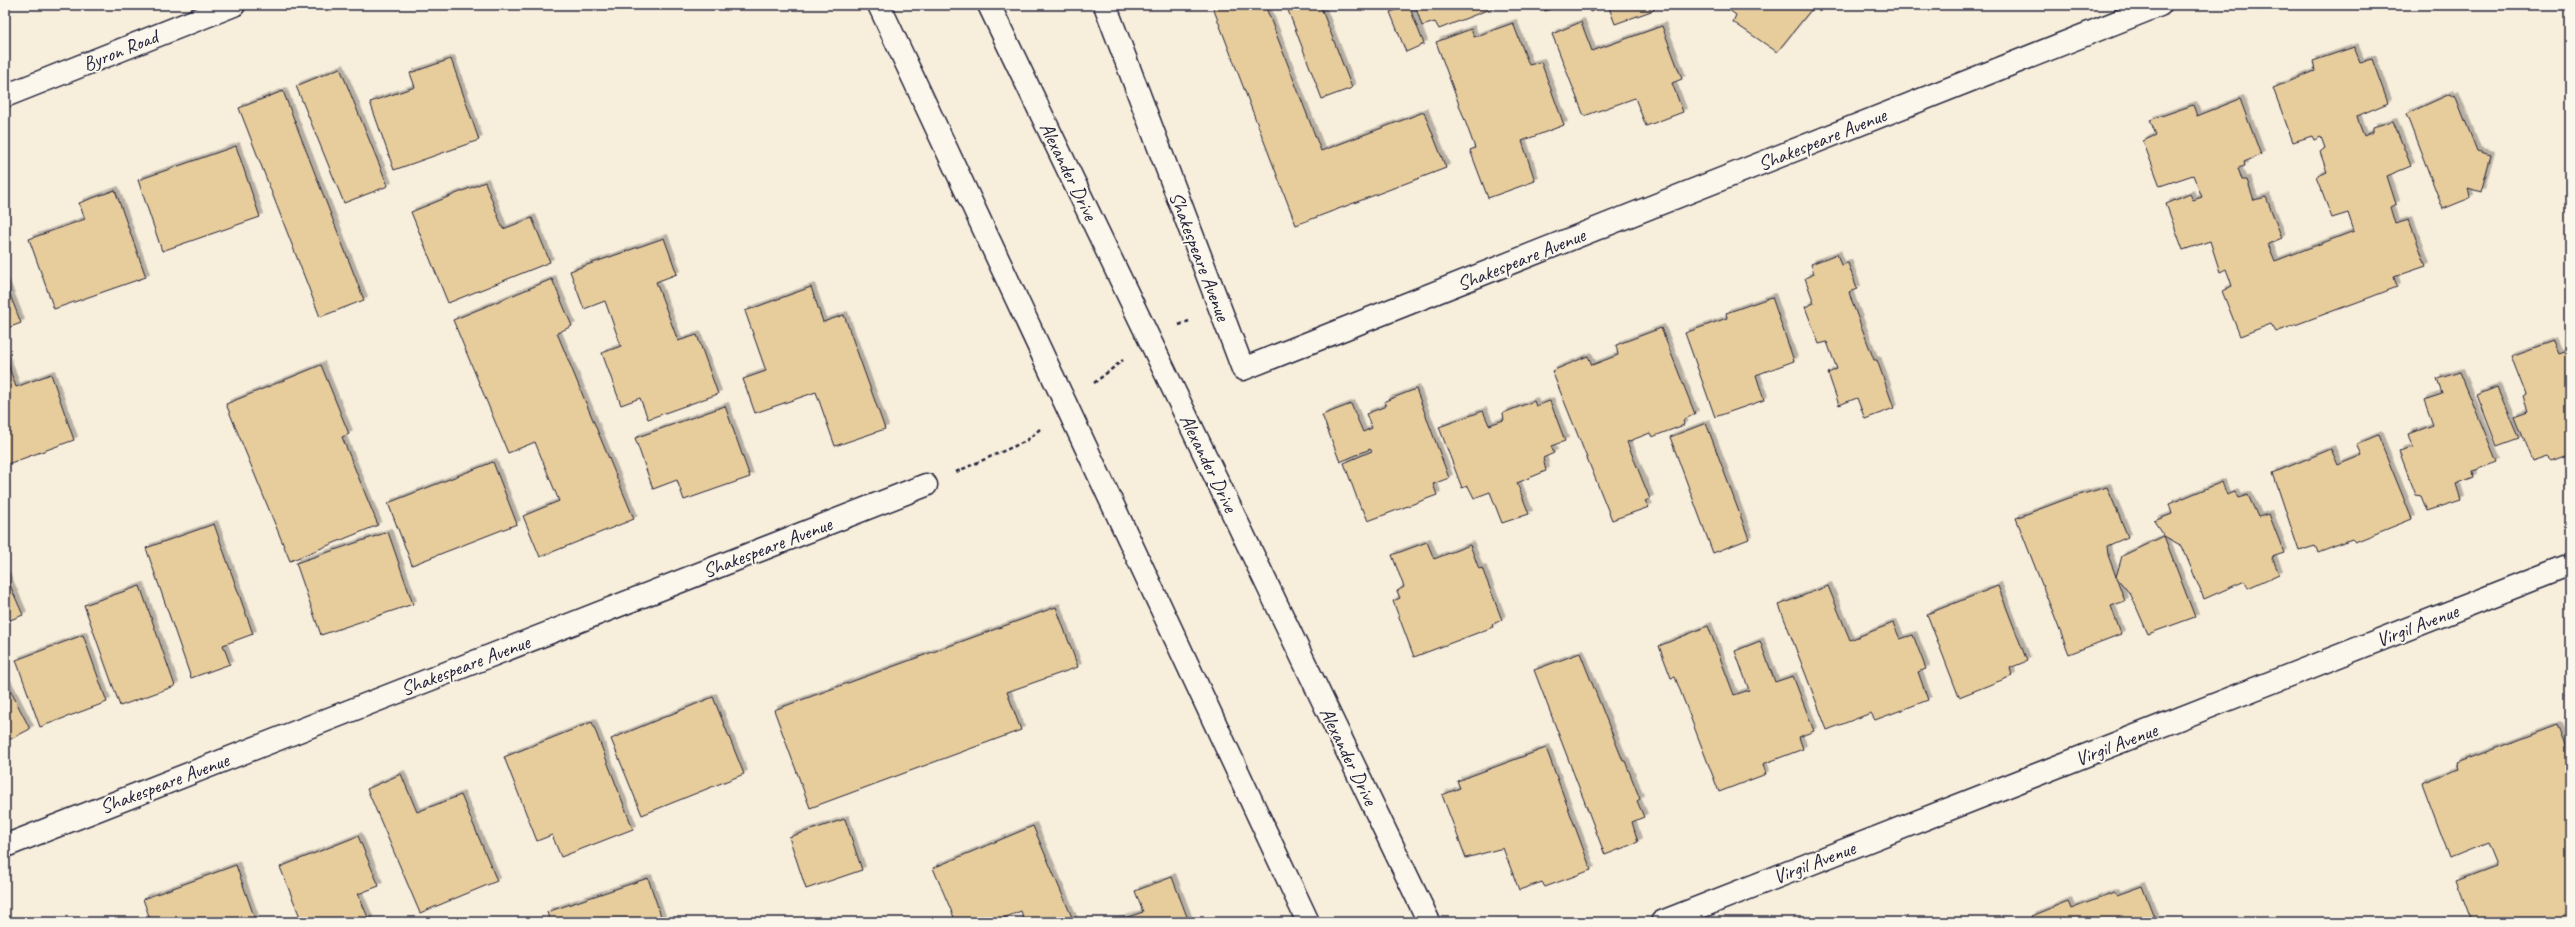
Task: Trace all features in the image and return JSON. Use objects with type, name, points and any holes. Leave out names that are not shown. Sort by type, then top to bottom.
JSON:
[{"type":"street","name":"Byron Road","points":[[5,96],[234,5]]},
{"type":"street","points":[[879,5],[1308,922]]},
{"type":"street","name":"Alexander Drive","points":[[988,5],[1429,922]]},
{"type":"street","name":"Shakespeare Avenue","points":[[1105,5],[1243,369],[2160,5]]},
{"type":"street","name":"Shakespeare Avenue","points":[[5,846],[926,485]]},
{"type":"street","name":"Virgil Avenue","points":[[1662,922],[2570,565]]},
{"type":"path","points":[[926,485],[1026,441],[1149,338],[1220,308]]},
{"type":"building","points":[[1212,5],[1265,5],[1321,151],[1424,112],[1446,168],[1296,225]]},
{"type":"building","points":[[1286,5],[1320,5],[1352,88],[1322,99]]},
{"type":"building","points":[[1415,5],[1500,5],[1439,29],[1435,22],[1422,26]]},
{"type":"building","points":[[1543,5],[1562,5],[1545,11]]},
{"type":"building","points":[[1586,5],[1608,5],[1590,12]]},
{"type":"building","points":[[1608,5],[1652,5],[1654,10],[1615,24]]},
{"type":"building","points":[[1722,5],[1824,5],[1810,11],[1777,52],[1733,22],[1736,15]]},
{"type":"building","points":[[1409,6],[1424,44],[1406,52],[1390,12]]},
{"type":"building","points":[[1581,22],[1592,51],[1662,26],[1682,79],[1672,83],[1683,112],[1646,126],[1635,98],[1584,116],[1552,34]]},
{"type":"building","points":[[1513,23],[1529,65],[1541,62],[1564,125],[1522,141],[1535,181],[1488,198],[1470,150],[1475,148],[1436,42],[1471,29],[1474,37]]},
{"type":"building","points":[[2354,47],[2360,62],[2372,59],[2388,103],[2357,116],[2360,126],[2364,136],[2373,132],[2373,127],[2393,121],[2411,166],[2387,176],[2396,204],[2390,207],[2395,224],[2409,220],[2426,266],[2394,277],[2397,287],[2371,297],[2276,332],[2271,324],[2240,336],[2222,291],[2232,286],[2226,269],[2220,272],[2210,241],[2183,250],[2166,204],[2190,194],[2193,200],[2202,197],[2193,175],[2160,186],[2143,141],[2156,135],[2150,120],[2193,105],[2197,116],[2240,99],[2261,155],[2244,162],[2245,166],[2238,168],[2242,180],[2247,180],[2254,200],[2266,197],[2282,238],[2268,244],[2275,261],[2354,231],[2348,213],[2332,218],[2316,177],[2327,172],[2320,152],[2325,148],[2321,137],[2314,140],[2312,136],[2293,142],[2273,88],[2315,71],[2313,61]]},
{"type":"building","points":[[451,59],[479,140],[394,170],[370,102],[415,87],[410,73]]},
{"type":"building","points":[[340,68],[388,186],[344,203],[296,86]]},
{"type":"building","points":[[283,91],[364,300],[320,317],[239,108]]},
{"type":"building","points":[[2450,94],[2452,97],[2455,95],[2477,151],[2491,155],[2481,192],[2468,188],[2470,198],[2443,209],[2406,114]]},
{"type":"building","points":[[236,146],[260,217],[162,251],[138,180]]},
{"type":"building","points":[[485,182],[503,229],[532,218],[550,262],[448,303],[411,212]]},
{"type":"building","points":[[115,190],[146,277],[54,309],[29,239],[85,219],[79,203]]},
{"type":"building","points":[[664,238],[677,274],[656,282],[678,341],[697,335],[718,394],[648,419],[640,398],[621,405],[602,353],[621,346],[605,301],[584,309],[570,271]]},
{"type":"building","points":[[1837,254],[1841,265],[1848,263],[1857,289],[1849,292],[1852,302],[1874,360],[1877,360],[1894,408],[1865,419],[1857,398],[1839,405],[1828,373],[1837,369],[1827,342],[1819,344],[1805,307],[1814,303],[1805,278],[1814,274],[1811,264]]},
{"type":"building","points":[[552,279],[572,326],[557,333],[634,519],[540,557],[523,516],[559,501],[535,442],[508,453],[453,320]]},
{"type":"building","points":[[5,282],[21,323],[5,329]]},
{"type":"building","points":[[811,287],[823,322],[844,315],[885,429],[835,446],[816,392],[755,413],[743,379],[766,371],[745,311]]},
{"type":"building","points":[[1772,297],[1794,361],[1756,375],[1764,400],[1715,417],[1685,333],[1727,318],[1726,313]]},
{"type":"building","points":[[1661,328],[1695,414],[1683,420],[1684,425],[1652,437],[1650,433],[1627,442],[1650,499],[1645,501],[1649,507],[1612,520],[1552,371],[1588,356],[1592,365],[1618,355],[1616,345]]},
{"type":"building","points":[[2553,341],[2558,353],[2570,349],[2570,453],[2551,460],[2547,456],[2532,461],[2514,416],[2528,411],[2523,397],[2526,395],[2511,356]]},
{"type":"building","points":[[5,356],[16,387],[51,374],[74,440],[5,465]]},
{"type":"building","points":[[321,365],[349,434],[342,437],[378,525],[290,561],[226,404]]},
{"type":"building","points":[[2460,372],[2497,462],[2473,471],[2474,477],[2456,484],[2461,500],[2427,511],[2421,496],[2416,495],[2399,451],[2413,447],[2409,434],[2433,425],[2424,400],[2442,394],[2437,379]]},
{"type":"building","points":[[2497,387],[2519,438],[2497,446],[2477,395]]},
{"type":"building","points":[[1416,389],[1449,478],[1433,484],[1437,495],[1368,521],[1363,509],[1361,509],[1344,463],[1372,451],[1370,449],[1340,462],[1322,415],[1351,404],[1363,432],[1372,428],[1366,414],[1386,406],[1385,401]]},
{"type":"building","points":[[1534,401],[1536,406],[1550,401],[1565,441],[1551,446],[1554,453],[1543,458],[1546,471],[1517,483],[1529,514],[1502,523],[1490,492],[1474,498],[1468,486],[1462,488],[1439,427],[1483,411],[1489,425],[1504,420],[1503,413]]},
{"type":"building","points":[[725,406],[750,477],[684,500],[677,480],[653,489],[635,438]]},
{"type":"building","points":[[1706,423],[1749,539],[1713,553],[1670,437]]},
{"type":"building","points":[[2378,435],[2412,519],[2355,542],[2352,539],[2318,552],[2315,546],[2299,551],[2273,473],[2331,449],[2338,465],[2362,455],[2357,444]]},
{"type":"building","points":[[493,462],[517,524],[412,565],[388,503]]},
{"type":"building","points":[[2222,482],[2227,495],[2235,492],[2238,498],[2248,495],[2258,517],[2269,514],[2284,553],[2272,557],[2279,574],[2248,588],[2245,581],[2204,599],[2182,546],[2164,536],[2154,521],[2172,514],[2169,504]]},
{"type":"building","points":[[2107,487],[2128,537],[2107,546],[2108,555],[2125,601],[2111,606],[2121,634],[2069,654],[2016,518],[2069,498]]},
{"type":"building","points":[[214,524],[253,634],[223,645],[230,664],[191,678],[146,548]]},
{"type":"building","points":[[388,532],[413,604],[321,635],[296,563]]},
{"type":"building","points":[[2164,536],[2195,617],[2148,634],[2131,595],[2116,577],[2122,556]]},
{"type":"building","points":[[1427,542],[1434,559],[1470,545],[1479,569],[1482,568],[1502,620],[1492,624],[1493,627],[1414,657],[1393,601],[1400,598],[1397,591],[1404,587],[1392,555]]},
{"type":"building","points":[[5,574],[23,615],[5,622]]},
{"type":"building","points":[[140,586],[175,686],[120,706],[84,605]]},
{"type":"building","points":[[1828,586],[1850,640],[1893,623],[1900,639],[1913,635],[1926,669],[1918,672],[1928,700],[1875,720],[1871,713],[1827,730],[1779,605]]},
{"type":"building","points":[[1998,586],[2027,661],[2010,668],[2012,676],[1959,697],[1927,614]]},
{"type":"building","points":[[1056,607],[1078,667],[1007,692],[1021,730],[810,808],[774,710]]},
{"type":"building","points":[[1708,626],[1734,695],[1749,690],[1735,651],[1760,641],[1775,682],[1793,676],[1814,731],[1799,737],[1803,749],[1763,764],[1766,774],[1719,792],[1675,677],[1671,678],[1659,646]]},
{"type":"building","points":[[83,635],[107,702],[40,727],[16,660]]},
{"type":"building","points":[[1580,653],[1623,761],[1625,761],[1640,799],[1637,801],[1644,817],[1632,822],[1638,842],[1605,855],[1534,670]]},
{"type":"building","points":[[5,680],[30,729],[5,742]]},
{"type":"building","points":[[713,697],[744,774],[642,815],[611,739]]},
{"type":"building","points":[[592,722],[633,829],[561,857],[552,835],[537,841],[504,757]]},
{"type":"building","points":[[2557,725],[2570,759],[2570,922],[2472,922],[2456,880],[2496,865],[2487,843],[2450,858],[2422,783],[2459,769],[2457,763]]},
{"type":"building","points":[[1546,748],[1591,870],[1545,887],[1542,882],[1519,890],[1503,848],[1466,858],[1442,795],[1460,788],[1457,781]]},
{"type":"building","points":[[401,774],[417,812],[461,795],[497,881],[420,913],[367,789]]},
{"type":"building","points":[[845,819],[862,870],[806,889],[789,837]]},
{"type":"building","points":[[1033,826],[1074,922],[1025,922],[1021,911],[994,922],[956,922],[933,868]]},
{"type":"building","points":[[358,836],[379,886],[358,894],[370,922],[302,922],[280,867]]},
{"type":"building","points":[[236,865],[256,922],[151,922],[143,899]]},
{"type":"building","points":[[1172,877],[1189,922],[1114,922],[1143,912],[1135,891]]},
{"type":"building","points":[[648,878],[663,922],[550,922],[547,912]]},
{"type":"building","points":[[2142,886],[2156,922],[2034,922],[2031,916],[2068,901],[2071,909],[2115,892],[2117,895]]}]
